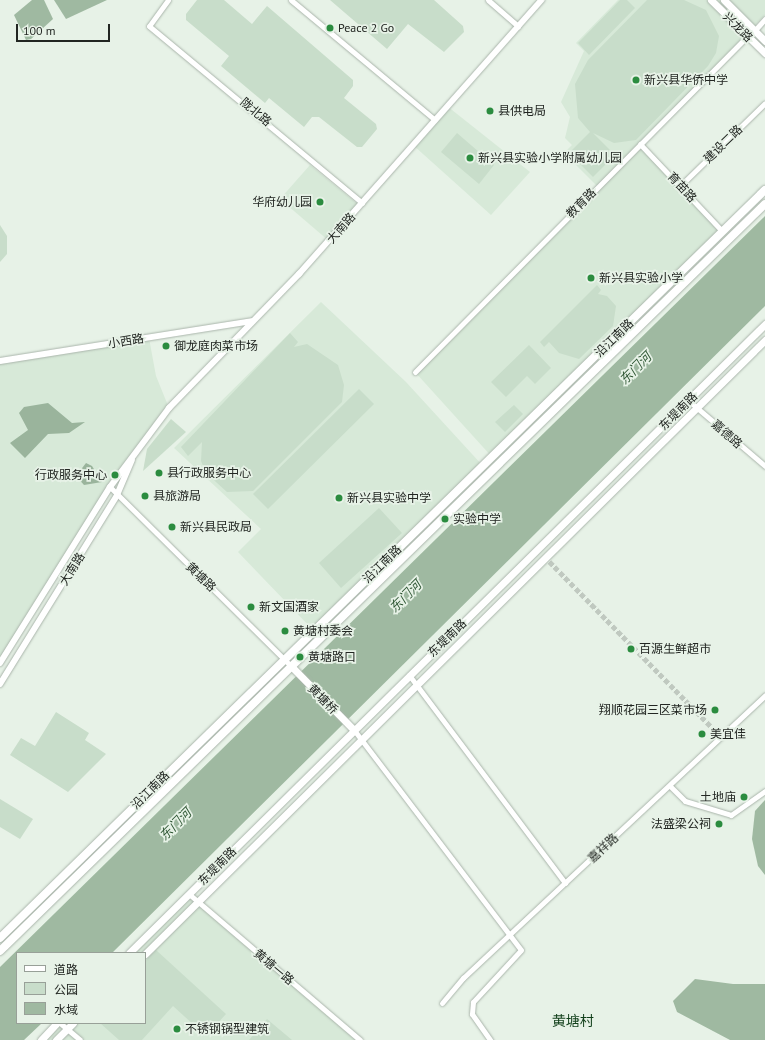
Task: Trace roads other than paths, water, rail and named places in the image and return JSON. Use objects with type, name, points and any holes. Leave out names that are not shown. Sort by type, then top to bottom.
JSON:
[{"type":"main road","name":"兴龙路","points":[[711,0],[765,53]]},
{"type":"main road","name":"兴龙路","points":[[724,0],[765,41]]},
{"type":"main road","name":"沿江南路","points":[[0,938],[284,658],[765,190]]},
{"type":"main road","name":"沿江南路","points":[[0,951],[765,204]]},
{"type":"main road","name":"东堤南路","points":[[130,952],[409,675],[689,401],[765,324]]},
{"type":"main road","name":"东堤南路","points":[[146,953],[198,903],[695,406],[765,340]]},
{"type":"main road","name":"黄塘桥","points":[[292,667],[354,730]]},
{"type":"main road","points":[[40,1040],[56,1024]]},
{"type":"main road","points":[[56,1040],[72,1024]]},
{"type":"street","name":"陇北路","points":[[168,0],[149,23],[362,203]]},
{"type":"street","points":[[292,0],[435,120]]},
{"type":"street","points":[[488,0],[518,26]]},
{"type":"street","name":"大南路","points":[[0,663],[110,487],[135,450],[169,408],[362,203],[541,0]]},
{"type":"street","points":[[755,30],[765,19]]},
{"type":"street","name":"教育路","points":[[415,372],[748,36]]},
{"type":"street","name":"建设二路","points":[[681,185],[765,103]]},
{"type":"street","name":"育苗路","points":[[640,144],[681,185],[722,231]]},
{"type":"street","name":"小西路","points":[[0,361],[252,321]]},
{"type":"street","name":"嘉德路","points":[[689,401],[765,466]]},
{"type":"street","name":"大南路","points":[[0,684],[117,495],[135,450]]},
{"type":"street","name":"黄塘路","points":[[110,487],[292,667]]},
{"type":"street","points":[[409,675],[565,883]]},
{"type":"street","name":"嘉祥路","points":[[442,1003],[510,934],[670,786],[765,694]]},
{"type":"street","points":[[354,730],[521,950],[473,1002],[472,1014],[490,1040]]},
{"type":"street","points":[[670,786],[685,801],[731,814],[765,791]]},
{"type":"street","name":"黄塘一路","points":[[189,894],[360,1040]]},
{"type":"street","points":[[61,1024],[80,1040]]},
{"type":"water","points":[[32,0],[44,0],[53,19],[31,39],[26,40],[14,15]]},
{"type":"water","points":[[54,0],[107,0],[66,19]]},
{"type":"water","name":"东门河","points":[[765,216],[765,306],[113,952],[16,952],[16,1024],[41,1024],[24,1040],[0,1040],[0,967]]},
{"type":"water","points":[[765,800],[765,875],[758,866],[752,839],[755,811]]},
{"type":"water","points":[[695,979],[733,984],[765,984],[765,1040],[730,1040],[677,1012],[673,1001]]},
{"type":"tunnel","points":[[544,556],[721,737]]},
{"type":"place","name":"Peace 2 Go","points":[[330,28]]},
{"type":"place","name":"新兴县华侨中学","points":[[636,80]]},
{"type":"place","name":"县供电局","points":[[490,111]]},
{"type":"place","name":"新兴县实验小学附属幼儿园","points":[[470,158]]},
{"type":"place","name":"华府幼儿园","points":[[320,202]]},
{"type":"place","name":"新兴县实验小学","points":[[591,278]]},
{"type":"place","name":"御龙庭肉菜市场","points":[[166,346]]},
{"type":"place","name":"县行政服务中心","points":[[159,473]]},
{"type":"place","name":"行政服务中心","points":[[115,475]]},
{"type":"place","name":"县旅游局","points":[[145,496]]},
{"type":"place","name":"新兴县实验中学","points":[[339,498]]},
{"type":"place","name":"实验中学","points":[[445,519]]},
{"type":"place","name":"新兴县民政局","points":[[172,527]]},
{"type":"place","name":"新文国酒家","points":[[251,607]]},
{"type":"place","name":"黄塘村委会","points":[[285,631]]},
{"type":"place","name":"百源生鲜超市","points":[[631,649]]},
{"type":"place","name":"黄塘路口","points":[[300,657]]},
{"type":"place","name":"翔顺花园三区菜市场","points":[[715,710]]},
{"type":"place","name":"美宜佳","points":[[702,734]]},
{"type":"place","name":"土地庙","points":[[744,797]]},
{"type":"place","name":"法盛梁公祠","points":[[719,824]]},
{"type":"place","name":"不锈钢锅型建筑","points":[[177,1029]]},
{"type":"district","name":"黄塘村","points":[[573,1021]]}]
